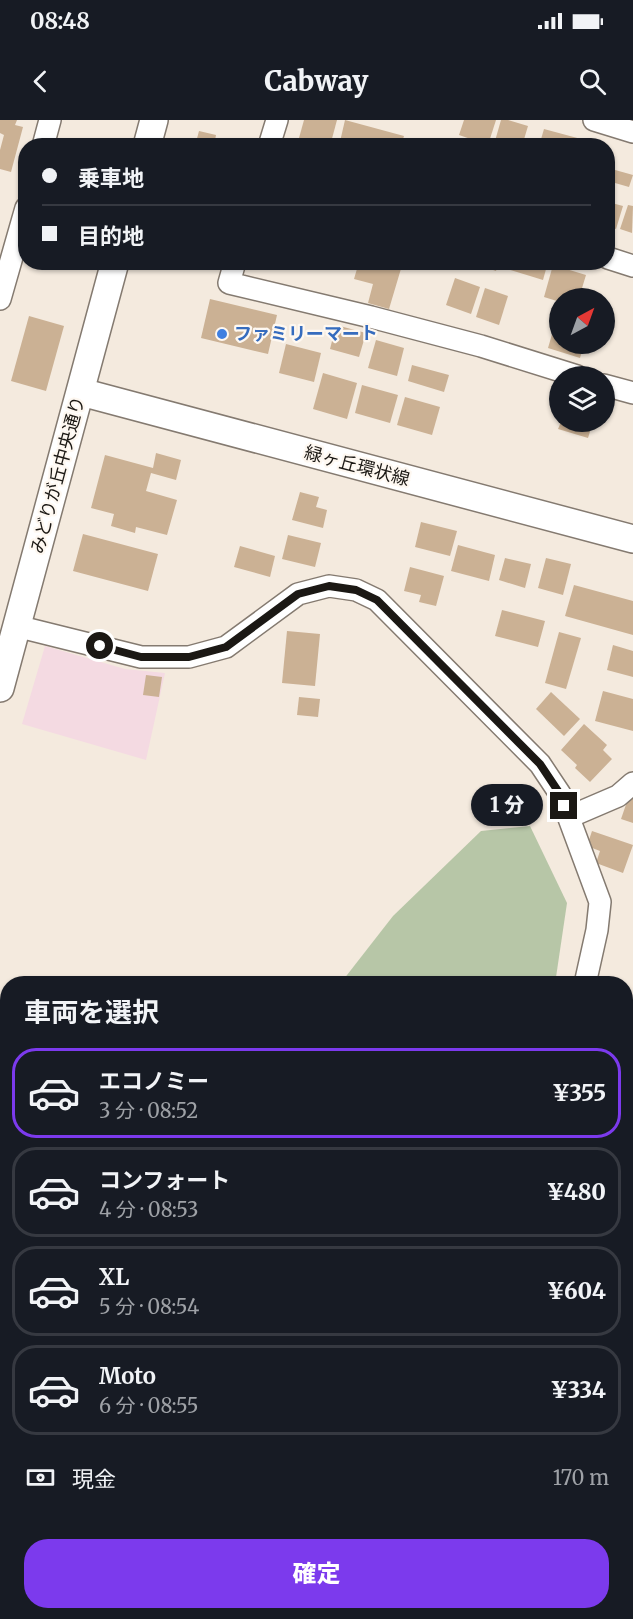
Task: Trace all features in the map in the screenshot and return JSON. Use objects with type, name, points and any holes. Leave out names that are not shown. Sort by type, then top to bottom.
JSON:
[{"type":"street","points":[[45,138],[50,120]]},
{"type":"street","points":[[149,138],[154,120]]},
{"type":"street","points":[[271,138],[277,120]]},
{"type":"street","points":[[594,120],[633,132]]},
{"type":"street","points":[[0,299],[18,236]]},
{"type":"street","points":[[615,260],[633,266]]},
{"type":"street","name":"みどりが丘中央通り","points":[[0,688],[113,270]]},
{"type":"street","points":[[233,270],[229,283],[371,317],[481,346],[549,367]]},
{"type":"street","points":[[615,388],[633,393]]},
{"type":"street","name":"緑ヶ丘環状線","points":[[81,392],[633,539]]},
{"type":"street","points":[[16,626],[141,657],[189,657],[226,647],[298,594],[329,586],[356,590],[377,600],[540,764],[560,794],[600,902],[597,930],[587,976]]},
{"type":"street","points":[[569,818],[618,796],[633,783]]},
{"type":"shaded area","points":[[45,646],[125,669],[165,673],[146,760],[22,724]]},
{"type":"green space","points":[[530,826],[567,903],[556,976],[346,976],[393,916],[481,831]]},
{"type":"building","points":[[0,120],[17,120],[15,125],[23,127],[20,138],[18,138],[11,172],[0,169],[0,150],[4,135],[0,133]]},
{"type":"building","points":[[304,120],[337,120],[332,138],[299,138]]},
{"type":"building","points":[[345,120],[404,136],[403,138],[341,138]]},
{"type":"building","points":[[464,120],[496,120],[490,138],[468,138],[459,135]]},
{"type":"building","points":[[501,120],[528,126],[524,138],[496,138]]},
{"type":"building","points":[[544,129],[577,138],[541,138]]},
{"type":"building","points":[[199,131],[216,135],[215,138],[197,138]]},
{"type":"building","points":[[615,170],[633,175],[629,187],[615,183]]},
{"type":"building","points":[[615,204],[623,206],[615,229]]},
{"type":"building","points":[[628,205],[633,206],[632,233],[620,229]]},
{"type":"building","points":[[357,270],[401,270],[389,309],[368,303],[373,284],[354,279]]},
{"type":"building","points":[[510,270],[546,270],[543,280]]},
{"type":"building","points":[[552,270],[570,270],[586,275],[582,288],[549,288],[549,299],[544,297]]},
{"type":"building","points":[[455,278],[480,287],[471,314],[446,305]]},
{"type":"building","points":[[485,288],[508,296],[499,325],[476,317]]},
{"type":"building","points":[[210,299],[277,315],[268,354],[201,338]]},
{"type":"building","points":[[29,316],[64,326],[46,391],[11,381]]},
{"type":"building","points":[[336,325],[366,333],[359,357],[330,349]]},
{"type":"building","points":[[376,340],[404,348],[397,376],[368,368]]},
{"type":"building","points":[[286,344],[321,353],[314,382],[279,373]]},
{"type":"building","points":[[567,354],[581,354],[580,358]]},
{"type":"building","points":[[412,365],[449,375],[444,392],[408,381]]},
{"type":"building","points":[[323,373],[357,383],[347,419],[313,409]]},
{"type":"building","points":[[362,385],[398,395],[390,423],[355,413]]},
{"type":"building","points":[[405,397],[440,407],[432,435],[397,425]]},
{"type":"building","points":[[568,432],[590,432],[588,438]]},
{"type":"building","points":[[156,453],[181,460],[176,480],[151,473],[146,491],[177,500],[167,535],[136,527],[135,533],[111,526],[114,514],[91,508],[105,455],[153,468]]},
{"type":"building","points":[[300,492],[319,497],[316,507],[327,510],[323,528],[292,520]]},
{"type":"building","points":[[421,522],[457,531],[450,556],[415,547]]},
{"type":"building","points":[[83,534],[158,554],[148,591],[73,571]]},
{"type":"building","points":[[288,535],[321,543],[315,567],[282,559]]},
{"type":"building","points":[[458,545],[495,555],[489,581],[451,571]]},
{"type":"building","points":[[240,546],[275,556],[270,577],[234,567]]},
{"type":"building","points":[[505,558],[531,564],[525,588],[499,580]]},
{"type":"building","points":[[546,558],[571,564],[563,595],[538,588]]},
{"type":"building","points":[[410,567],[444,576],[436,606],[419,602],[421,595],[404,591]]},
{"type":"building","points":[[574,585],[633,601],[633,635],[565,616]]},
{"type":"building","points":[[502,610],[545,621],[538,647],[495,636]]},
{"type":"building","points":[[287,631],[320,634],[315,686],[282,683]]},
{"type":"building","points":[[559,632],[581,638],[566,689],[545,683]]},
{"type":"building","points":[[613,645],[633,651],[633,677],[607,670]]},
{"type":"building","points":[[146,675],[162,677],[159,697],[143,695]]},
{"type":"building","points":[[603,691],[633,699],[633,731],[595,721]]},
{"type":"building","points":[[551,692],[580,719],[564,736],[536,709]]},
{"type":"building","points":[[299,697],[320,699],[318,717],[297,715]]},
{"type":"building","points":[[584,724],[607,745],[603,750],[612,759],[590,782],[561,750]]},
{"type":"building","points":[[630,793],[633,794],[633,823],[621,819]]},
{"type":"building","points":[[592,831],[633,845],[623,873],[596,863],[600,851],[587,846]]},
{"type":"place","name":"ファミリーマート","points":[[222,334]]},
{"type":"route","points":[[100,646],[141,657],[189,657],[226,647],[298,594],[329,586],[356,590],[377,600],[540,764],[560,794],[564,806]]}]
